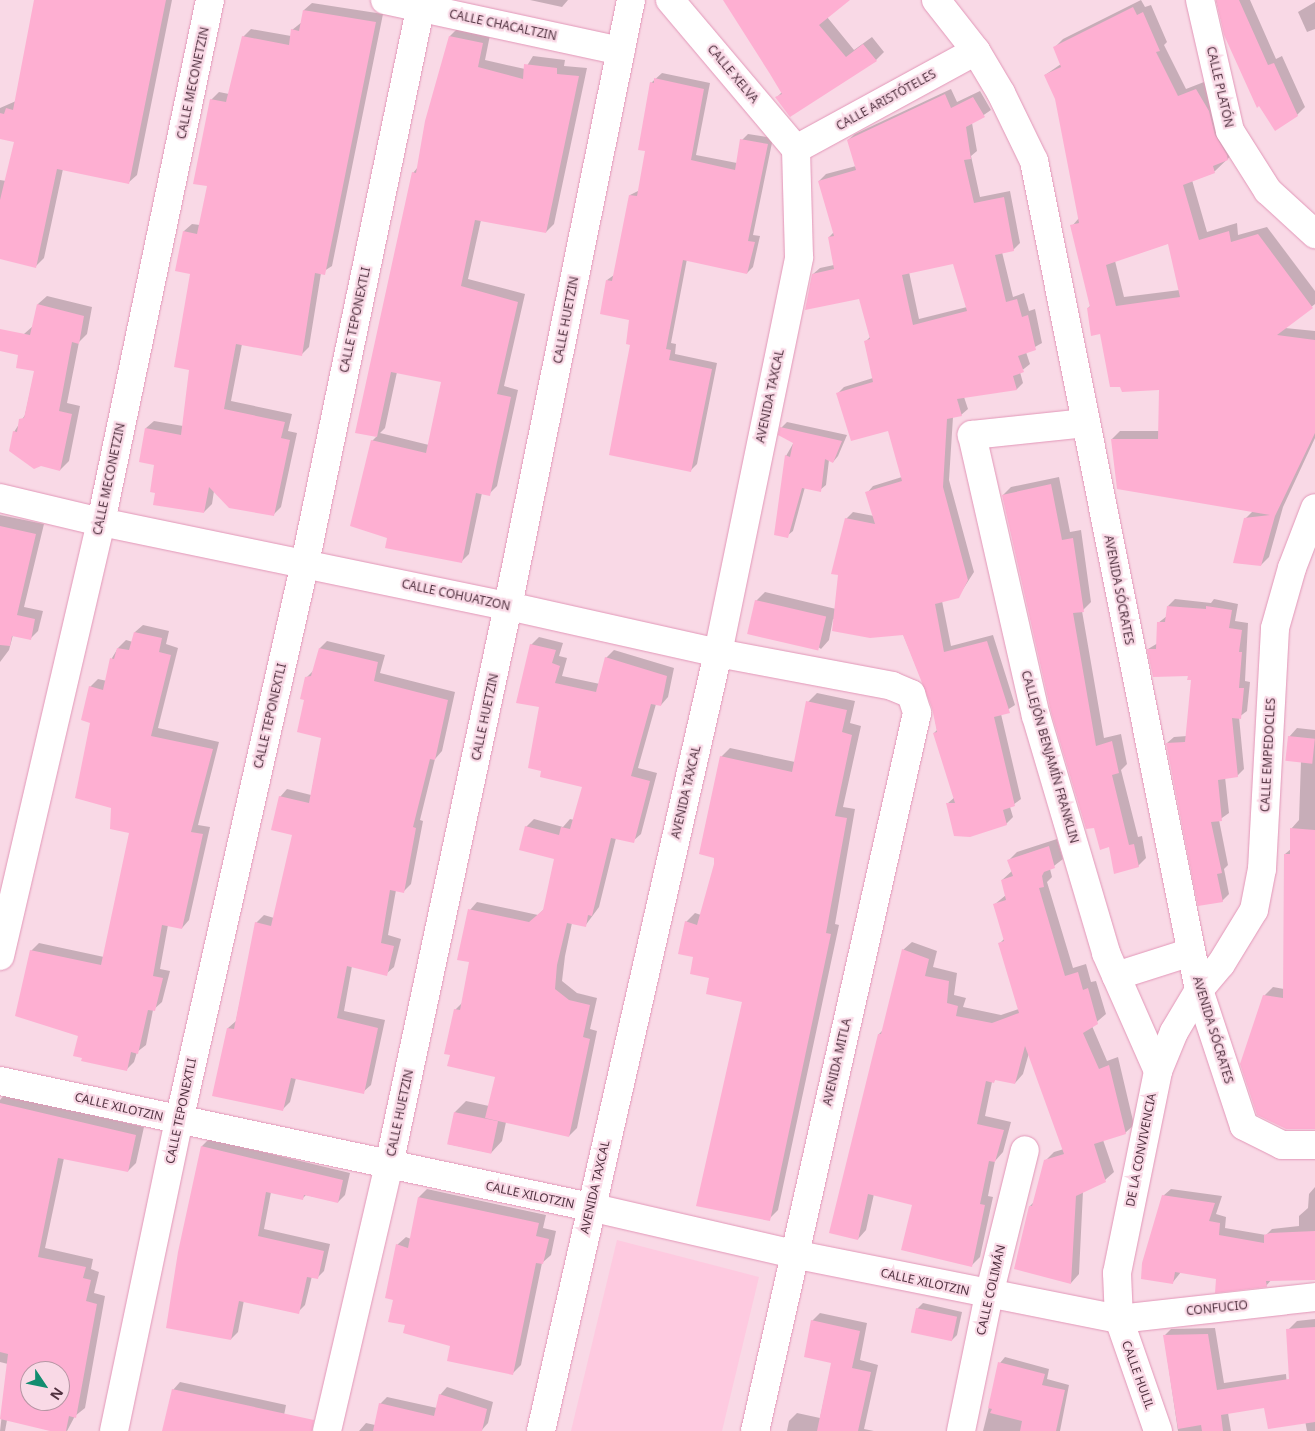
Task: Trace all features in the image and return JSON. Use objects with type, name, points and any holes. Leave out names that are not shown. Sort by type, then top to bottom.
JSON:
[{"type":"street","name":"CALLE MECONETZIN","points":[[0,956],[100,522],[210,0]]},
{"type":"street","name":"CALLE CHACALTZIN","points":[[385,0],[421,4],[621,51]]},
{"type":"street","name":"CALLE HUETZIN","points":[[327,1431],[389,1165],[508,606],[631,0]]},
{"type":"street","name":"CALLE XELVA","points":[[670,0],[796,149]]},
{"type":"street","name":"AVENIDA SÓCRATES","points":[[936,0],[976,51],[1001,93],[1034,161],[1199,990],[1244,1126],[1282,1146],[1315,1145]]},
{"type":"street","name":"CALLE PLATÓN","points":[[1200,0],[1230,131],[1268,191],[1315,234]]},
{"type":"street","name":"CALLE TEPONEXTLI","points":[[114,1431],[179,1121],[305,563],[421,4]]},
{"type":"street","name":"CALLE ARISTÓTELES","points":[[796,149],[976,51]]},
{"type":"street","name":"AVENIDA TAXCAL","points":[[541,1431],[590,1207],[718,653],[799,257],[796,149]]},
{"type":"street","name":"CALLEJÓN BENJAMÍN FRANKLIN","points":[[1086,423],[972,435],[1036,716],[1106,953],[1158,1071]]},
{"type":"street","name":"CALLE COHUATZON","points":[[0,498],[100,522],[508,606],[718,653],[892,686],[911,694]]},
{"type":"street","name":"CALLE EMPEDOCLES","points":[[1199,990],[1221,964],[1254,910],[1262,869],[1275,628],[1292,568],[1315,508]]},
{"type":"street","name":"AVENIDA MITLA","points":[[755,1431],[793,1254],[917,713],[911,694]]},
{"type":"street","points":[[1116,976],[1191,952]]},
{"type":"street","name":"DE LA CONVIVENCIA","points":[[1118,1318],[1117,1273],[1158,1071],[1174,1032],[1199,990]]},
{"type":"street","name":"CALLE XILOTZIN","points":[[0,1080],[179,1121],[590,1207],[793,1254],[989,1296],[1118,1318]]},
{"type":"street","name":"CALLE COLIMÁN","points":[[961,1431],[989,1296],[1025,1150]]},
{"type":"street","name":"CONFUCIO","points":[[1118,1318],[1315,1297]]},
{"type":"street","name":"CALLE HULIL","points":[[1118,1318],[1158,1431]]},
{"type":"shaded area","points":[[617,1240],[759,1277],[722,1431],[571,1431]]},
{"type":"building","points":[[34,0],[166,0],[129,184],[57,169],[36,268],[0,259],[0,200],[14,142],[0,139],[0,113],[4,114],[6,108],[13,110]]},
{"type":"building","points":[[723,0],[850,0],[819,25],[846,57],[863,44],[877,61],[790,117],[775,97],[782,94]]},
{"type":"building","points":[[1216,0],[1239,0],[1268,65],[1274,63],[1298,116],[1275,131],[1259,106],[1257,108],[1224,35]]},
{"type":"building","points":[[1133,7],[1137,15],[1143,12],[1160,51],[1156,52],[1178,96],[1196,89],[1209,111],[1215,135],[1227,155],[1228,160],[1213,166],[1215,173],[1183,185],[1199,240],[1229,231],[1231,242],[1258,234],[1313,308],[1277,335],[1315,340],[1315,433],[1275,516],[1261,566],[1233,563],[1244,518],[1270,515],[1117,489],[1111,439],[1158,439],[1159,390],[1122,392],[1120,387],[1110,387],[1100,334],[1091,336],[1087,308],[1090,307],[1070,225],[1079,223],[1055,99],[1044,75],[1061,67],[1053,47]],"holes":[[[1168,244],[1180,297],[1116,306],[1106,265]]]},
{"type":"building","points":[[303,10],[376,22],[325,275],[315,273],[302,356],[236,344],[224,409],[285,422],[281,438],[290,440],[274,516],[229,508],[209,487],[204,513],[153,505],[155,493],[150,492],[154,465],[139,462],[145,428],[181,435],[189,370],[174,367],[190,274],[175,271],[183,231],[197,234],[207,186],[193,184],[210,99],[226,102],[242,36],[289,45],[291,29],[299,31]]},
{"type":"building","points":[[449,36],[483,43],[478,67],[523,79],[524,64],[557,68],[557,74],[579,76],[546,233],[475,220],[461,286],[518,302],[497,394],[511,397],[490,496],[476,493],[462,563],[385,548],[387,538],[350,526],[371,440],[426,453],[441,382],[391,372],[377,437],[355,433],[412,172],[416,173],[425,121]]},
{"type":"building","points":[[654,78],[704,89],[691,160],[735,170],[740,139],[768,144],[748,241],[755,242],[747,274],[683,260],[666,349],[671,350],[669,360],[712,369],[691,472],[609,455],[630,345],[626,344],[629,320],[600,314],[606,280],[612,281],[629,195],[637,196],[645,151],[638,150],[650,82],[654,83]]},
{"type":"building","points":[[945,94],[951,108],[973,97],[985,117],[966,127],[971,159],[964,160],[974,203],[1004,197],[1014,251],[995,255],[1006,302],[1017,299],[1022,317],[1028,315],[1036,350],[1018,356],[1024,372],[1013,376],[1017,390],[957,399],[962,416],[947,419],[943,487],[968,580],[959,598],[935,604],[944,652],[987,641],[1010,713],[994,717],[1015,806],[1003,810],[1007,825],[970,837],[954,836],[946,803],[955,803],[933,733],[937,732],[932,708],[903,635],[870,638],[832,631],[838,575],[831,574],[845,518],[875,524],[865,492],[902,481],[888,431],[851,441],[836,393],[873,382],[864,341],[870,339],[859,299],[805,310],[812,274],[834,269],[828,237],[834,236],[818,181],[856,170],[847,140]],"holes":[[[953,264],[967,311],[913,325],[902,275]]]},
{"type":"building","points":[[37,304],[84,316],[79,344],[72,342],[59,411],[72,414],[60,471],[41,466],[34,469],[9,451],[13,431],[17,432],[19,419],[24,418],[34,371],[16,368],[18,355],[0,351],[0,329],[30,335]]},
{"type":"building","points":[[780,427],[842,441],[833,463],[825,459],[821,492],[802,488],[788,538],[774,535],[785,455],[790,457],[793,443],[778,435]]},
{"type":"building","points":[[1051,484],[1062,540],[1073,538],[1084,612],[1073,613],[1096,746],[1112,741],[1119,773],[1112,775],[1129,845],[1134,844],[1139,867],[1114,874],[1109,847],[1100,850],[1094,828],[1086,829],[1051,712],[1002,495]]},
{"type":"building","points":[[0,526],[36,534],[17,615],[35,619],[31,640],[12,636],[10,646],[0,645]]},
{"type":"building","points":[[755,600],[826,616],[818,651],[747,634]]},
{"type":"building","points":[[1167,606],[1206,609],[1206,606],[1232,610],[1229,628],[1242,630],[1239,652],[1242,652],[1239,688],[1244,688],[1241,719],[1232,718],[1238,777],[1218,780],[1222,821],[1211,822],[1222,873],[1217,874],[1223,902],[1198,906],[1166,743],[1185,742],[1191,680],[1187,680],[1188,676],[1153,677],[1147,649],[1156,649],[1157,622],[1165,622]]},
{"type":"building","points":[[134,632],[162,638],[159,652],[171,655],[151,736],[213,749],[191,832],[203,834],[182,929],[162,925],[153,976],[163,978],[155,1011],[148,1010],[138,1054],[131,1052],[127,1071],[81,1061],[82,1058],[73,1056],[78,1036],[15,1016],[30,950],[101,965],[129,833],[110,829],[111,808],[75,798],[90,723],[81,720],[89,686],[103,690],[110,658],[114,659],[117,648],[129,650]]},
{"type":"building","points":[[530,644],[556,650],[552,663],[560,666],[555,683],[596,692],[605,657],[667,676],[661,706],[651,704],[631,776],[650,781],[634,843],[611,838],[592,916],[588,915],[586,927],[567,923],[557,965],[555,989],[569,1000],[590,1005],[583,1037],[590,1039],[569,1137],[485,1118],[495,1077],[447,1066],[450,1055],[444,1054],[454,1009],[460,1010],[469,962],[457,960],[468,909],[529,922],[543,910],[554,859],[519,850],[525,826],[559,835],[561,827],[570,829],[582,787],[540,777],[541,771],[528,768],[539,707],[516,703]]},
{"type":"building","points":[[319,648],[378,662],[374,681],[448,700],[435,760],[430,759],[413,827],[416,828],[404,893],[390,890],[381,943],[394,946],[387,976],[347,966],[337,1018],[378,1028],[364,1094],[291,1078],[283,1111],[212,1096],[227,1028],[234,1029],[255,922],[271,926],[292,835],[271,830],[279,796],[309,803],[321,738],[297,732],[304,700],[300,699],[305,677],[311,676]]},
{"type":"building","points":[[806,701],[847,710],[842,732],[852,735],[835,816],[847,818],[826,933],[831,934],[770,1221],[696,1206],[742,1002],[706,994],[709,978],[690,974],[693,957],[678,954],[685,921],[697,925],[714,864],[714,858],[699,854],[720,756],[792,772]]},
{"type":"building","points":[[1288,736],[1315,739],[1312,764],[1285,761]]},
{"type":"building","points":[[1290,828],[1315,830],[1315,1129],[1286,1129],[1257,1115],[1240,1064],[1263,995],[1283,998],[1284,854],[1290,854]]},
{"type":"building","points":[[1049,846],[1055,868],[1044,872],[1042,876],[1044,887],[1039,888],[1065,976],[1078,972],[1083,990],[1088,988],[1098,1024],[1083,1033],[1099,1069],[1109,1065],[1126,1134],[1094,1144],[1106,1182],[1076,1196],[1071,1284],[1014,1269],[1029,1206],[1032,1206],[1044,1160],[1064,1154],[1025,1046],[1015,1084],[995,1080],[994,1083],[986,1081],[977,1124],[1004,1130],[995,1162],[989,1161],[980,1204],[985,1205],[972,1267],[901,1250],[912,1205],[868,1194],[858,1240],[829,1233],[878,1034],[881,1034],[902,949],[929,959],[925,976],[949,981],[947,1003],[958,1006],[956,1016],[992,1023],[1019,1013],[998,943],[1004,941],[993,904],[1006,900],[1001,880],[1013,876],[1007,860]]},
{"type":"building","points":[[0,1103],[136,1135],[128,1172],[58,1158],[38,1257],[86,1267],[83,1278],[91,1280],[86,1301],[97,1304],[76,1418],[69,1416],[66,1431],[50,1431],[0,1419],[8,1354],[0,1352]]},
{"type":"building","points":[[454,1112],[498,1121],[491,1154],[447,1144]]},
{"type":"building","points":[[201,1146],[343,1180],[338,1203],[304,1195],[303,1200],[266,1192],[258,1236],[324,1251],[318,1279],[307,1277],[299,1314],[239,1301],[231,1340],[166,1328],[178,1252]]},
{"type":"building","points":[[1162,1195],[1215,1203],[1209,1221],[1220,1223],[1219,1235],[1264,1243],[1264,1235],[1270,1233],[1315,1231],[1315,1280],[1266,1281],[1267,1287],[1215,1293],[1216,1279],[1175,1272],[1173,1284],[1141,1279],[1142,1263]]},
{"type":"building","points":[[418,1197],[539,1223],[536,1236],[549,1239],[543,1264],[536,1263],[513,1375],[447,1361],[450,1346],[403,1333],[405,1325],[388,1322],[393,1300],[385,1298],[396,1244],[408,1248]]},
{"type":"building","points":[[916,1308],[957,1317],[952,1341],[911,1332]]},
{"type":"building","points":[[811,1320],[860,1331],[852,1368],[871,1372],[858,1431],[817,1431],[831,1363],[804,1357]]},
{"type":"building","points":[[1315,1327],[1315,1422],[1268,1429],[1264,1408],[1221,1415],[1223,1431],[1202,1431],[1201,1425],[1178,1429],[1163,1335],[1208,1334],[1217,1390],[1289,1379],[1286,1329]]},
{"type":"building","points":[[998,1362],[1045,1374],[1042,1385],[1065,1390],[1056,1431],[1020,1431],[1022,1421],[990,1413],[992,1409],[988,1408]]},
{"type":"building","points":[[172,1389],[314,1420],[312,1431],[162,1431]]},
{"type":"building","points":[[439,1394],[487,1409],[482,1431],[373,1431],[379,1403],[434,1416]]}]
